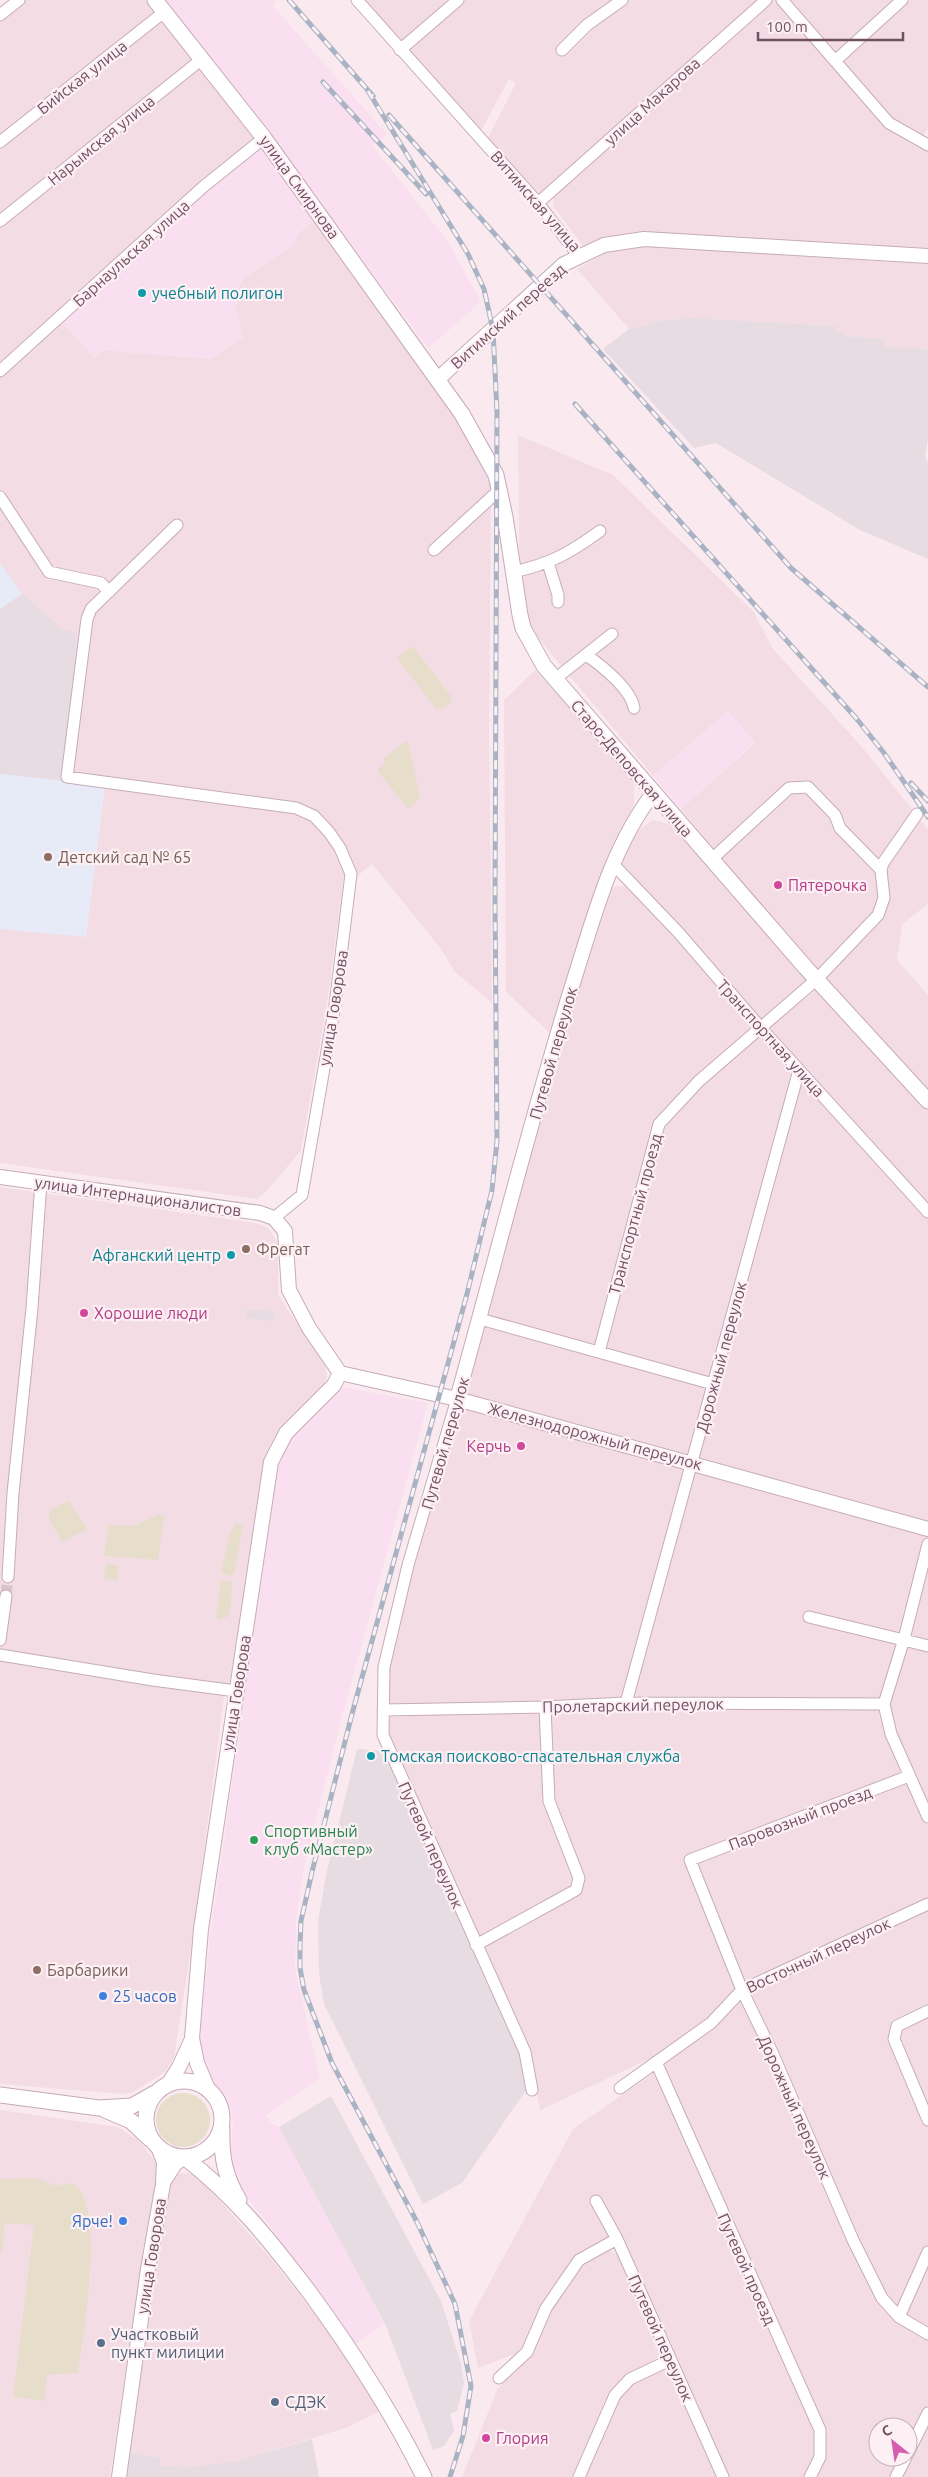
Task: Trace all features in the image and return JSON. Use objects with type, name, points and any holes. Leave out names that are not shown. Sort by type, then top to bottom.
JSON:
[{"type":"main road","name":"улица Смирнова","points":[[159,6],[264,138],[438,379]]},
{"type":"main road","name":"Старо-Деповская улица","points":[[438,379],[485,452],[496,475],[523,628],[544,666],[816,979],[928,1101]]},
{"type":"main road","points":[[0,2095],[99,2108],[132,2106],[164,2087],[189,2082],[208,2089],[219,2104],[226,2174],[246,2213]]},
{"type":"main road","points":[[156,2144],[148,2131],[146,2114],[149,2105],[164,2087]]},
{"type":"main road","points":[[99,2108],[126,2118],[166,2152],[184,2157],[246,2213],[301,2282],[362,2367],[424,2477]]},
{"type":"main road","points":[[184,2157],[201,2153],[209,2148],[216,2140],[222,2125]]},
{"type":"street","points":[[1,13],[19,0]]},
{"type":"street","name":"Витимская улица","points":[[357,0],[538,202],[579,256],[604,245],[644,239],[928,256]]},
{"type":"street","points":[[400,50],[458,0]]},
{"type":"street","points":[[562,50],[587,25],[622,0]]},
{"type":"street","name":"улица Макарова","points":[[538,202],[766,0]]},
{"type":"street","points":[[782,0],[889,123],[927,142]]},
{"type":"street","points":[[835,61],[902,0]]},
{"type":"street","name":"Бийская улица","points":[[0,142],[159,6]]},
{"type":"street","name":"Нарымская улица","points":[[0,221],[202,59]]},
{"type":"street","name":"Барнаульская улица","points":[[0,371],[203,187],[264,138]]},
{"type":"street","name":"Витимский переезд","points":[[438,379],[564,264],[579,256]]},
{"type":"street","points":[[434,550],[496,493],[499,487]]},
{"type":"street","points":[[0,497],[50,572],[101,582],[109,592],[177,525]]},
{"type":"street","points":[[514,572],[548,563],[566,555],[600,531]]},
{"type":"street","points":[[548,563],[558,595],[558,602]]},
{"type":"street","name":"улица Говорова","points":[[109,592],[91,609],[87,619],[67,777],[296,808],[314,816],[329,832],[340,848],[351,874],[335,1004],[302,1195],[274,1218]]},
{"type":"street","points":[[555,679],[612,634]]},
{"type":"street","points":[[586,655],[617,680],[633,701],[634,708]]},
{"type":"street","points":[[712,859],[789,788],[808,787],[835,815],[840,828],[881,870],[883,863],[917,814]]},
{"type":"street","name":"Путевой переулок","points":[[532,2090],[526,2052],[476,1945],[383,1735],[384,1667],[402,1593],[480,1319],[556,1038],[613,864],[628,830],[654,792]]},
{"type":"street","name":"Транспортная улица","points":[[613,864],[678,932],[761,1028],[928,1212]]},
{"type":"street","name":"Транспортный проезд","points":[[599,1352],[659,1124],[699,1081],[816,979],[878,915],[884,898],[881,870]]},
{"type":"street","name":"Дорожный переулок","points":[[626,1703],[799,1070]]},
{"type":"street","name":"улица Интернационалистов","points":[[0,1177],[260,1213],[274,1218]]},
{"type":"street","points":[[8,1577],[13,1493],[32,1308],[41,1182]]},
{"type":"street","points":[[274,1218],[285,1231],[289,1290],[309,1328],[340,1373]]},
{"type":"street","points":[[480,1319],[713,1384]]},
{"type":"street","name":"улица Говорова","points":[[208,2089],[197,2063],[192,2038],[202,1921],[271,1462],[286,1433],[334,1385],[340,1373]]},
{"type":"street","name":"Железнодорожный переулок","points":[[340,1373],[457,1399],[928,1529]]},
{"type":"street","points":[[928,1544],[904,1639],[884,1704],[891,1734],[928,1817]]},
{"type":"street","points":[[0,1640],[6,1596]]},
{"type":"street","points":[[809,1618],[928,1646]]},
{"type":"street","points":[[0,1655],[153,1680],[236,1691]]},
{"type":"street","name":"Пролетарский переулок","points":[[383,1710],[545,1707],[626,1703],[884,1704]]},
{"type":"street","points":[[476,1945],[576,1890],[579,1884],[579,1878],[549,1801],[545,1707]]},
{"type":"street","name":"Паровозный проезд","points":[[690,1860],[909,1776]]},
{"type":"street","name":"Дорожный переулок","points":[[690,1860],[742,1990],[772,2052],[853,2240],[882,2298],[899,2317],[928,2334]]},
{"type":"street","name":"Восточный переулок","points":[[620,2088],[711,2023],[742,1990],[928,1904]]},
{"type":"street","points":[[928,2011],[897,2026],[894,2040],[928,2120]]},
{"type":"street","name":"улица Говорова","points":[[164,2087],[182,2062],[192,2038]]},
{"type":"street","name":"Путевой проезд","points":[[656,2062],[820,2430],[820,2457],[810,2477]]},
{"type":"street","points":[[156,2144],[164,2162],[163,2184]]},
{"type":"street","points":[[163,2184],[175,2164],[184,2157]]},
{"type":"street","name":"улица Говорова","points":[[119,2477],[148,2269],[163,2184]]},
{"type":"street","name":"Путевой переулок","points":[[596,2201],[616,2240],[723,2477]]},
{"type":"street","points":[[499,2378],[527,2352],[546,2308],[579,2260],[616,2240]]},
{"type":"street","points":[[899,2317],[928,2252]]},
{"type":"street","points":[[579,2477],[615,2395],[630,2379],[670,2360]]},
{"type":"street","points":[[918,2434],[928,2413]]},
{"type":"shaded area","points":[[24,0],[146,0],[156,13],[0,136],[0,20]]},
{"type":"shaded area","points":[[164,0],[277,0],[272,5],[387,134],[373,146],[448,242],[481,302],[428,348],[270,135]]},
{"type":"shaded area","points":[[362,0],[451,0],[400,44]]},
{"type":"shaded area","points":[[464,0],[760,0],[537,196],[487,140],[516,83],[509,79],[480,133],[407,49]]},
{"type":"shaded area","points":[[773,0],[778,0],[887,127],[928,149],[928,249],[645,232],[603,237],[583,246],[553,206],[553,195]]},
{"type":"shaded area","points":[[788,0],[898,0],[836,55]]},
{"type":"shaded area","points":[[910,0],[928,0],[928,128],[922,138],[892,119],[841,61]]},
{"type":"shaded area","points":[[162,19],[195,62],[0,216],[0,147]]},
{"type":"shaded area","points":[[199,66],[256,139],[0,364],[0,225]]},
{"type":"shaded area","points":[[262,146],[316,220],[300,232],[293,245],[243,278],[237,293],[236,309],[243,337],[210,359],[103,350],[95,358],[62,323],[204,191]]},
{"type":"shaded area","points":[[316,220],[457,416],[491,478],[489,739],[492,1003],[454,971],[442,950],[372,864],[355,878],[344,875],[327,1004],[301,1150],[266,1192],[257,1199],[0,1163],[0,377],[62,323],[95,358],[103,350],[210,359],[243,337],[236,309],[237,293],[243,278],[293,245],[300,232]]},
{"type":"shaded area","points":[[644,246],[928,264],[928,349],[883,346],[883,339],[844,336],[836,332],[837,326],[692,318],[659,321],[629,329],[577,269],[608,251]]},
{"type":"shaded area","points":[[692,318],[837,326],[836,332],[844,332],[844,336],[884,339],[883,346],[928,349],[928,439],[925,456],[928,464],[928,559],[860,530],[716,443],[694,448],[603,349],[629,329],[659,321]]},
{"type":"shaded area","points":[[518,435],[613,475],[753,611],[773,649],[862,747],[928,829],[928,904],[902,924],[897,960],[928,995],[928,1091],[822,976],[681,809],[755,743],[728,711],[653,776],[520,616]]},
{"type":"shaded area","points":[[0,563],[22,594],[0,609]]},
{"type":"shaded area","points":[[22,594],[62,629],[77,633],[66,781],[0,774],[0,609]]},
{"type":"shaded area","points":[[412,646],[452,697],[449,699],[452,702],[442,709],[440,707],[436,709],[397,658]]},
{"type":"shaded area","points":[[535,670],[634,777],[634,804],[611,857],[551,1034],[506,992],[504,700]]},
{"type":"shaded area","points":[[728,711],[755,742],[681,809],[653,776]]},
{"type":"shaded area","points":[[406,741],[409,745],[420,798],[408,809],[377,770],[386,763],[383,759]]},
{"type":"shaded area","name":"Детский сад № 65","points":[[0,774],[105,785],[86,937],[0,929]]},
{"type":"shaded area","points":[[653,820],[677,826],[810,984],[762,1023],[621,863],[632,835]]},
{"type":"shaded area","points":[[625,886],[675,935],[755,1028],[656,1123],[596,1348],[486,1318],[560,1040],[611,887]]},
{"type":"shaded area","points":[[816,990],[928,1111],[928,1207],[767,1028]]},
{"type":"shaded area","points":[[761,1033],[795,1071],[711,1381],[603,1349],[661,1125],[701,1083]]},
{"type":"shaded area","points":[[807,1082],[928,1216],[928,1523],[698,1458],[798,1085]]},
{"type":"shaded area","points":[[0,1187],[256,1223],[268,1228],[278,1243],[278,1295],[325,1365],[327,1375],[324,1387],[280,1428],[264,1460],[235,1668],[224,1697],[194,1928],[174,2057],[165,2072],[133,2092],[123,2094],[0,2084]]},
{"type":"shaded area","points":[[247,1309],[275,1312],[274,1321],[246,1318]]},
{"type":"shaded area","points":[[483,1325],[709,1387],[691,1457],[463,1395]]},
{"type":"shaded area","points":[[341,1387],[428,1403],[343,1713],[304,1868],[296,1921],[295,1969],[320,2079],[266,2115],[271,2123],[279,2127],[285,2136],[384,2324],[356,2344],[330,2305],[238,2185],[230,2157],[233,2122],[230,2107],[206,2072],[198,2050],[211,1931],[244,1699],[244,1671],[263,1568],[278,1463],[291,1436]]},
{"type":"shaded area","points":[[459,1404],[689,1465],[621,1700],[388,1704],[388,1667],[413,1567]]},
{"type":"shaded area","points":[[695,1467],[927,1534],[881,1700],[632,1699]]},
{"type":"shaded area","points":[[69,1501],[87,1529],[62,1542],[49,1519],[50,1509]]},
{"type":"shaded area","points":[[157,1515],[164,1515],[158,1560],[104,1556],[109,1525],[134,1526]]},
{"type":"shaded area","points":[[236,1524],[243,1525],[234,1574],[230,1576],[221,1572],[229,1536]]},
{"type":"shaded area","points":[[928,1558],[928,1641],[909,1636]]},
{"type":"shaded area","points":[[106,1564],[119,1566],[117,1580],[104,1579]]},
{"type":"shaded area","points":[[221,1581],[232,1581],[231,1604],[227,1617],[219,1620],[216,1617]]},
{"type":"shaded area","points":[[908,1644],[928,1650],[928,1811],[894,1733],[888,1704]]},
{"type":"shaded area","points":[[625,1706],[881,1707],[903,1774],[687,1858],[738,1987],[707,2020],[660,2054],[540,2110],[529,2052],[480,1947],[579,1892],[553,1799],[548,1711]]},
{"type":"shaded area","points":[[542,1711],[545,1802],[576,1878],[573,1889],[478,1941],[393,1748],[388,1731],[388,1717]]},
{"type":"shaded area","points":[[357,1749],[386,1751],[522,2053],[527,2089],[462,2183],[423,2204],[324,2004],[319,1974],[318,1921],[326,1875]]},
{"type":"shaded area","points":[[906,1780],[928,1825],[928,1902],[744,1985],[695,1861]]},
{"type":"shaded area","points":[[928,1908],[928,2008],[895,2022],[890,2040],[928,2128],[928,2245],[899,2309],[885,2296],[856,2239],[746,1992]]},
{"type":"shaded area","points":[[742,2001],[770,2053],[880,2300],[928,2339],[928,2405],[918,2425],[918,2417],[868,2417],[868,2467],[897,2467],[892,2477],[814,2477],[823,2429],[659,2062],[733,2005]]},
{"type":"shaded area","points":[[928,2014],[928,2111],[898,2039],[900,2027]]},
{"type":"shaded area","points":[[655,2072],[817,2431],[817,2456],[807,2477],[726,2477],[613,2238],[577,2259],[525,2350],[478,2368],[469,2321],[573,2129]]},
{"type":"shaded area","points":[[178,2093],[188,2093],[198,2097],[206,2105],[210,2120],[206,2135],[198,2143],[188,2147],[178,2147],[168,2143],[160,2135],[156,2125],[156,2115],[160,2105],[168,2097]]},
{"type":"shaded area","points":[[331,2096],[441,2301],[461,2363],[464,2383],[457,2411],[450,2414],[454,2431],[444,2446],[433,2450],[386,2326],[279,2127]]},
{"type":"shaded area","points":[[0,2110],[118,2127],[138,2140],[157,2164],[156,2183],[141,2267],[110,2477],[0,2477]]},
{"type":"shaded area","points":[[188,2173],[199,2177],[273,2261],[317,2317],[355,2371],[380,2411],[346,2428],[232,2462],[187,2467],[160,2465],[160,2458],[130,2453],[167,2189],[170,2180],[179,2174]]},
{"type":"shaded area","points":[[0,2179],[38,2179],[53,2185],[72,2184],[78,2188],[86,2203],[90,2224],[90,2277],[78,2373],[47,2375],[44,2401],[13,2397],[34,2225],[4,2223],[3,2248],[0,2253]]},
{"type":"shaded area","points":[[606,2248],[619,2255],[667,2358],[628,2376],[575,2477],[462,2477],[497,2390],[530,2353],[548,2309],[581,2262]]},
{"type":"shaded area","points":[[928,2258],[928,2329],[904,2315]]},
{"type":"shaded area","points":[[670,2364],[720,2477],[582,2477],[618,2397],[632,2382]]},
{"type":"shaded area","points":[[928,2425],[928,2477],[902,2477],[907,2467],[918,2467],[918,2445]]},
{"type":"shaded area","points":[[312,2439],[319,2477],[126,2477],[130,2453],[160,2458],[160,2465],[187,2467],[232,2462]]},
{"type":"tunnel","points":[[6,1596],[8,1577]]},
{"type":"railway","points":[[289,0],[373,96]]},
{"type":"railway","points":[[323,82],[426,194]]},
{"type":"railway","points":[[368,91],[468,254],[484,289],[493,330],[497,412],[495,903],[497,1141],[492,1190],[467,1294],[352,1714],[312,1872],[301,1921],[300,1968],[304,1990],[332,2063],[417,2222],[455,2304],[471,2386],[463,2436],[450,2477]]},
{"type":"railway","points":[[389,115],[791,568],[928,687]]},
{"type":"railway","points":[[575,404],[856,718],[884,753],[928,817]]},
{"type":"railway","points":[[911,783],[928,801]]},
{"type":"place","name":"учебный полигон","points":[[142,293]]},
{"type":"place","name":"Детский сад № 65","points":[[48,857]]},
{"type":"place","name":"Пятерочка","points":[[778,885]]},
{"type":"place","name":"Фрегат","points":[[246,1249]]},
{"type":"place","name":"Афганский центр","points":[[231,1255]]},
{"type":"place","name":"Хорошие люди","points":[[84,1313]]},
{"type":"place","name":"Керчь","points":[[521,1446]]},
{"type":"place","name":"Томская поисково-спасательная служба","points":[[371,1756]]},
{"type":"place","name":"Спортивный клуб «Мастер»","points":[[254,1840]]},
{"type":"place","name":"Барбарики","points":[[37,1970]]},
{"type":"place","name":"25 часов","points":[[103,1996]]},
{"type":"place","name":"Ярче!","points":[[123,2221]]},
{"type":"place","name":"Участковый пункт милиции","points":[[101,2343]]},
{"type":"place","name":"СДЭК","points":[[275,2402]]},
{"type":"place","name":"Глория","points":[[486,2438]]}]
